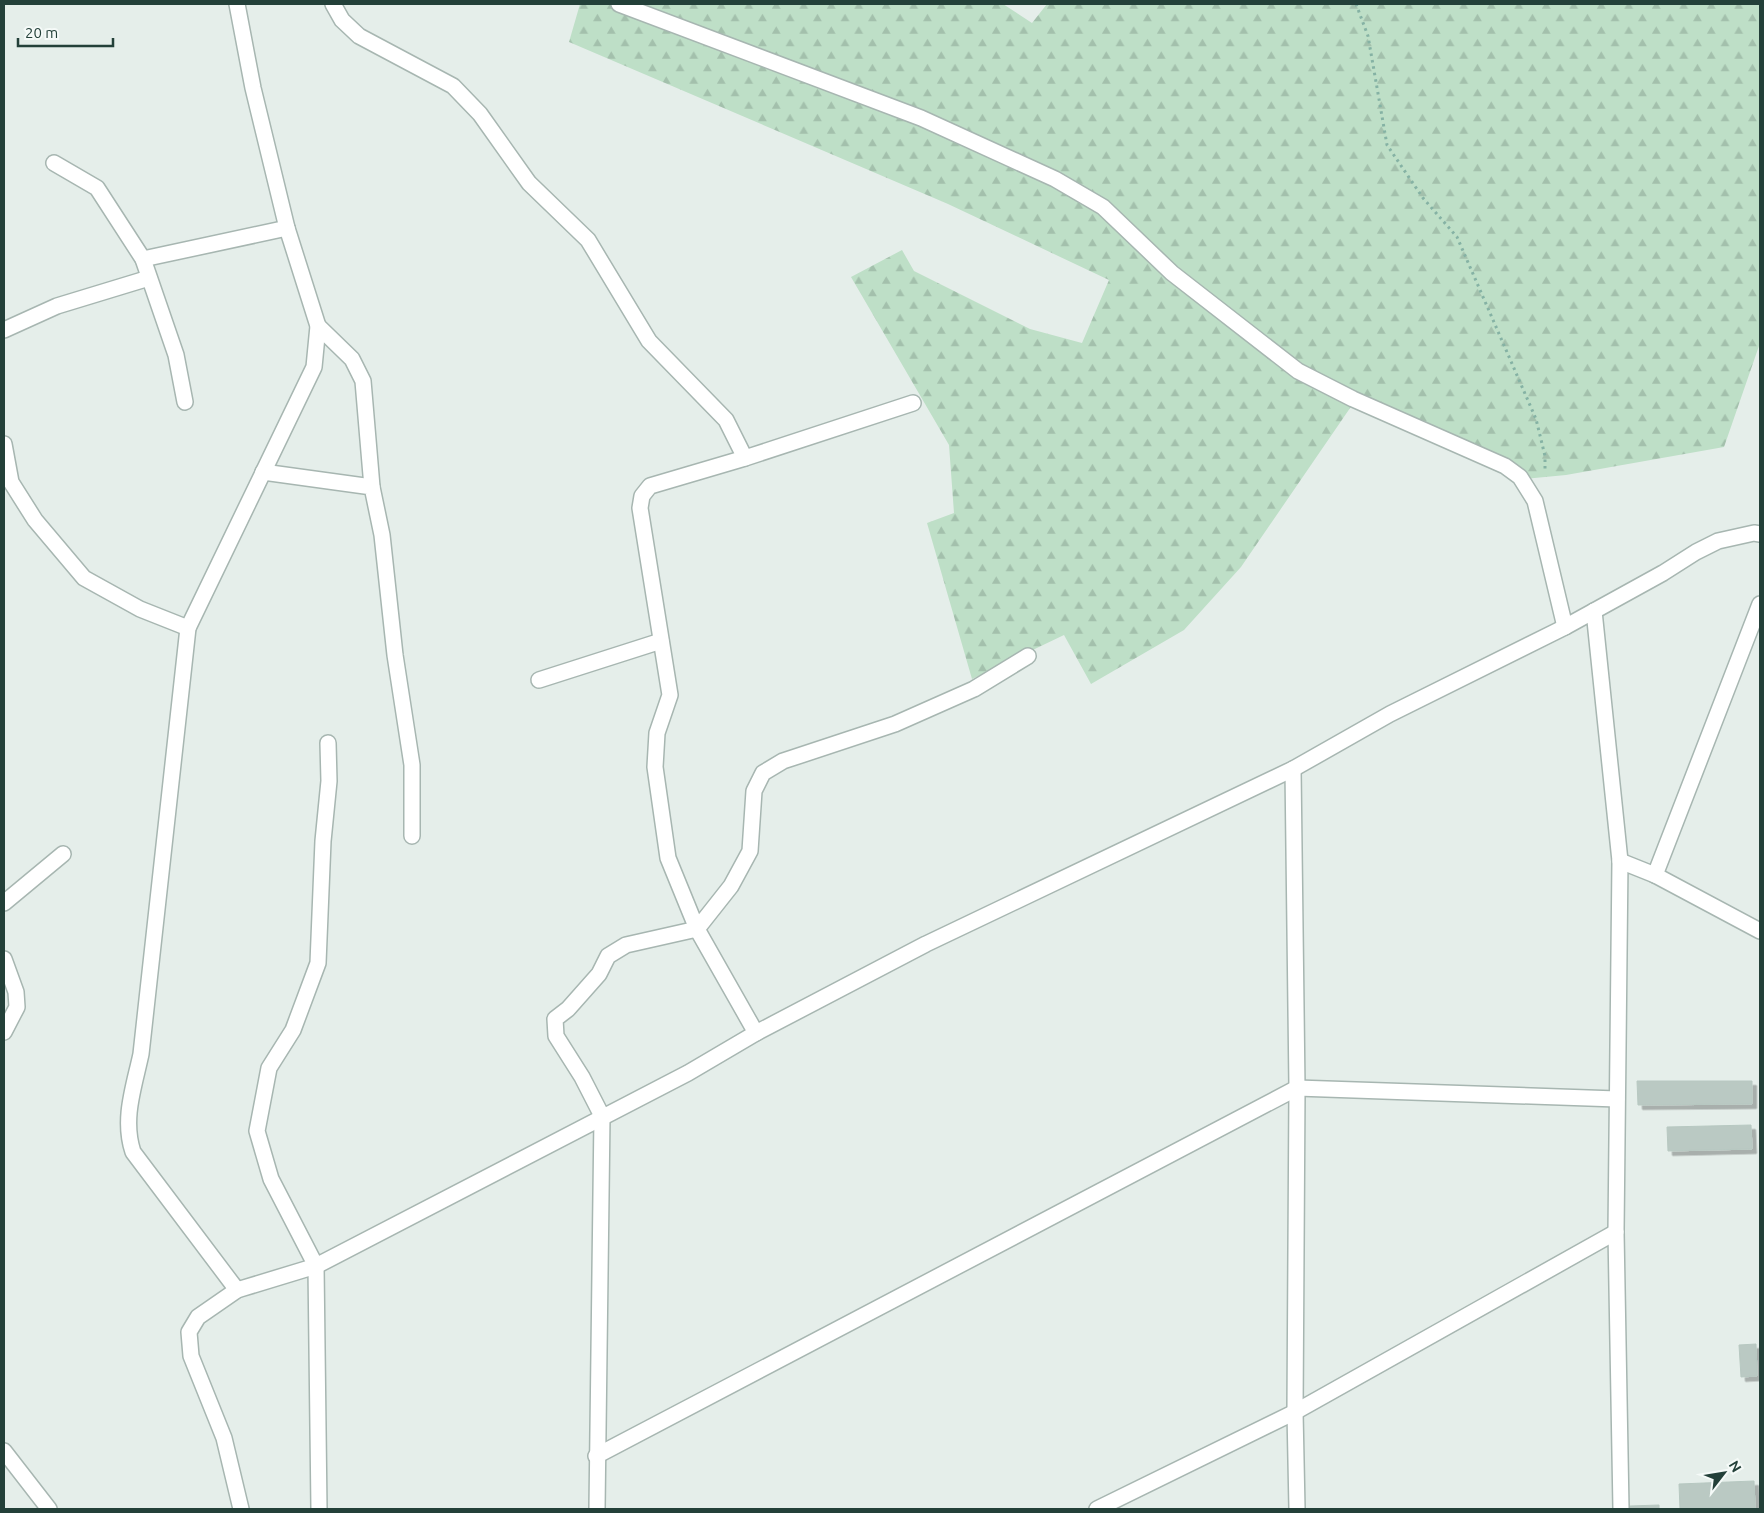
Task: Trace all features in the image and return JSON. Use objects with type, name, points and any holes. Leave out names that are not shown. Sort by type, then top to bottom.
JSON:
[{"type":"street","points":[[237,1290],[170,1204],[133,1152],[128,1136],[128,1115],[141,1054],[188,628],[314,367],[318,326],[287,228],[253,88],[238,4]]},
{"type":"street","points":[[332,4],[342,20],[359,36],[453,86],[480,114],[529,183],[588,240],[649,341],[726,420],[745,458]]},
{"type":"street","points":[[619,4],[921,118],[1054,179],[1103,207],[1172,273],[1298,371],[1353,399],[1505,466],[1520,477],[1535,501],[1565,627]]},
{"type":"street","points":[[54,163],[97,188],[143,259],[176,355],[185,402]]},
{"type":"street","points":[[143,259],[287,228]]},
{"type":"street","points":[[4,330],[57,306],[150,278]]},
{"type":"street","points":[[318,326],[352,359],[363,381],[372,487],[382,535],[394,655],[412,765],[412,836]]},
{"type":"street","points":[[756,1033],[697,929],[668,858],[660,816],[655,767],[657,733],[670,695],[640,508],[642,496],[650,486],[745,458],[913,403]]},
{"type":"street","points":[[4,445],[11,482],[35,520],[84,578],[140,609],[188,628]]},
{"type":"street","points":[[263,472],[372,487]]},
{"type":"street","points":[[241,1509],[224,1438],[191,1356],[189,1332],[198,1317],[237,1290],[316,1266],[688,1073],[756,1033],[926,944],[1293,769],[1390,714],[1565,627],[1718,541],[1754,532],[1760,534]]},
{"type":"street","points":[[1655,875],[1760,604]]},
{"type":"street","points":[[1594,611],[1620,862],[1616,1232],[1621,1509]]},
{"type":"street","points":[[539,680],[661,641]]},
{"type":"street","points":[[597,1509],[596,1456],[602,1116],[582,1077],[556,1036],[555,1019],[568,1009],[599,974],[608,956],[626,945],[697,929],[731,886],[750,851],[754,791],[763,773],[783,761],[895,724],[974,689],[1028,656]]},
{"type":"street","points":[[319,1509],[316,1266],[270,1179],[257,1131],[269,1068],[293,1030],[318,963],[323,841],[329,781],[328,743]]},
{"type":"street","points":[[1293,769],[1298,1088],[1295,1412],[1297,1509]]},
{"type":"street","points":[[4,903],[63,854]]},
{"type":"street","points":[[1620,862],[1655,875],[1760,931]]},
{"type":"street","points":[[4,959],[16,992],[17,1007],[4,1032]]},
{"type":"street","points":[[596,1456],[1298,1088],[1617,1099]]},
{"type":"street","points":[[1097,1509],[1295,1412],[1616,1232]]},
{"type":"street","points":[[4,1451],[49,1509]]},
{"type":"path","points":[[1356,4],[1368,36],[1387,145],[1424,198],[1457,237],[1536,419],[1545,456],[1544,475]]},
{"type":"green space","points":[[580,4],[1003,4],[1032,23],[1047,4],[1760,4],[1760,343],[1724,447],[1566,475],[1514,480],[1359,395],[1241,567],[1184,630],[1091,684],[1064,635],[972,679],[927,523],[954,513],[949,445],[851,277],[902,250],[914,271],[1030,329],[1082,343],[1109,280],[948,204],[569,42]]},
{"type":"building","points":[[1637,1081],[1752,1081],[1752,1104],[1638,1105]]},
{"type":"building","points":[[1751,1125],[1752,1149],[1668,1151],[1667,1127]]},
{"type":"building","points":[[1756,1344],[1757,1376],[1741,1377],[1739,1345]]},
{"type":"building","points":[[1754,1481],[1755,1509],[1680,1509],[1679,1484]]},
{"type":"building","points":[[1659,1505],[1659,1509],[1630,1509],[1630,1506]]}]
